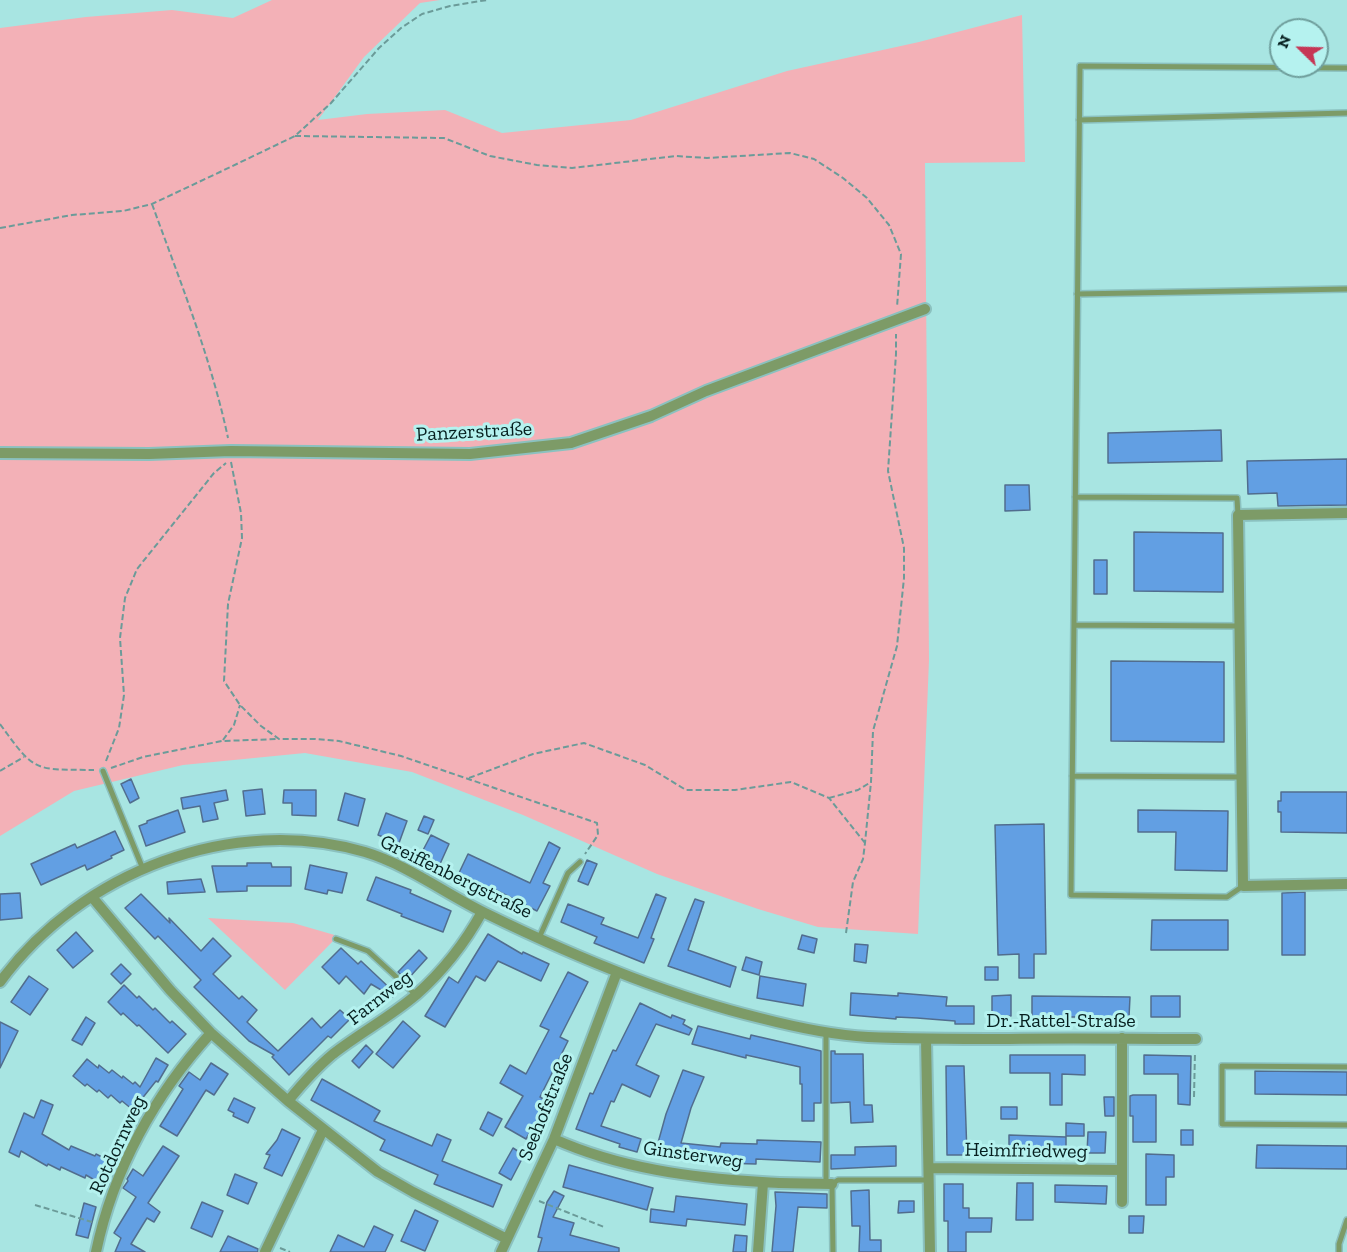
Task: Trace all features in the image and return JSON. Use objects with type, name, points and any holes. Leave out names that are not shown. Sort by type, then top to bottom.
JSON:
[{"type":"street","name":"Panzerstraße","points":[[0,453],[149,454],[231,451],[470,454],[571,443],[651,416],[706,391],[925,309]]},
{"type":"street","points":[[1347,513],[1238,515],[1243,886],[1347,884]]},
{"type":"street","name":"Greiffenbergstraße","points":[[0,982],[33,941],[92,897],[143,869],[206,848],[254,841],[304,840],[356,850],[398,865],[482,912],[616,972],[736,1011],[826,1032],[865,1037],[926,1039]]},
{"type":"street","points":[[92,897],[170,990],[211,1033],[323,1130],[378,1172],[507,1239]]},
{"type":"street","name":"Farnweg","points":[[288,1101],[316,1069],[416,995],[437,975],[459,949],[482,912]]},
{"type":"street","name":"Seehofstraße","points":[[501,1252],[554,1138],[616,972]]},
{"type":"street","name":"Rotdornweg","points":[[96,1252],[116,1185],[141,1130],[181,1068],[211,1033]]},
{"type":"street","points":[[1122,1038],[1122,1202]]},
{"type":"street","points":[[926,1039],[930,1252]]},
{"type":"street","name":"Dr.-Rattel-Straße","points":[[926,1039],[1196,1039]]},
{"type":"street","points":[[265,1252],[323,1130]]},
{"type":"street","name":"Ginsterweg","points":[[554,1138],[575,1148],[637,1166],[680,1174],[763,1183],[829,1184]]},
{"type":"street","name":"Heimfriedweg","points":[[929,1168],[1122,1170]]},
{"type":"street","points":[[758,1252],[763,1183]]},
{"type":"lane","points":[[1243,886],[1227,897],[1071,895],[1080,66],[1347,68]]},
{"type":"lane","points":[[1079,120],[1347,113]]},
{"type":"lane","points":[[1077,294],[1347,289]]},
{"type":"lane","points":[[1075,497],[1236,498],[1238,515]]},
{"type":"lane","points":[[1074,625],[1239,626]]},
{"type":"lane","points":[[103,771],[143,869]]},
{"type":"lane","points":[[1072,776],[1241,777]]},
{"type":"lane","points":[[539,938],[568,873],[580,862]]},
{"type":"lane","points":[[336,939],[368,951],[416,995]]},
{"type":"lane","points":[[826,1032],[832,1252]]},
{"type":"lane","points":[[1347,1067],[1222,1066],[1221,1124],[1347,1125]]},
{"type":"lane","points":[[829,1184],[838,1180],[929,1180]]},
{"type":"lane","points":[[1339,1252],[1339,1244],[1347,1220]]},
{"type":"path","points":[[0,228],[72,215],[123,211],[152,204],[295,136],[331,103],[379,48],[401,28],[422,14],[450,6],[487,0]]},
{"type":"path","points":[[295,136],[444,138],[490,156],[537,165],[572,168],[676,156],[707,158],[790,153],[814,159],[843,178],[867,198],[890,225],[902,254],[895,319],[896,354],[888,471],[904,548],[904,578],[897,646],[873,731],[871,782],[863,859],[853,882],[846,933]]},
{"type":"path","points":[[152,204],[188,301],[220,402],[231,451]]},
{"type":"path","points":[[103,771],[119,728],[124,695],[120,638],[125,597],[137,570],[214,473],[231,460],[241,513],[242,538],[228,604],[224,681],[240,705],[261,726],[279,739]]},
{"type":"path","points":[[222,741],[234,725],[240,705]]},
{"type":"path","points":[[0,724],[24,757],[44,769],[103,771],[143,757],[222,741],[279,739],[339,741],[401,756],[597,823],[598,835],[580,862]]},
{"type":"path","points":[[469,778],[533,753],[584,743],[645,765],[686,790],[735,790],[791,782],[829,798],[865,843]]},
{"type":"path","points":[[0,771],[24,757]]},
{"type":"path","points":[[829,798],[858,790],[871,782]]},
{"type":"path","points":[[1194,1097],[1196,1039]]},
{"type":"path","points":[[528,1196],[604,1227]]},
{"type":"path","points":[[35,1205],[103,1225]]},
{"type":"shaded area","points":[[272,0],[440,0],[420,3],[364,57],[318,120],[367,114],[445,110],[502,133],[631,120],[787,71],[919,42],[1022,15],[1025,162],[925,163],[929,660],[918,934],[818,927],[657,874],[523,815],[412,772],[305,753],[183,765],[74,791],[0,836],[0,28],[86,17],[172,10],[233,18]]},
{"type":"shaded area","points":[[208,918],[293,923],[338,936],[285,990]]},
{"type":"building","points":[[1221,430],[1222,461],[1108,463],[1108,433]]},
{"type":"building","points":[[1347,459],[1347,505],[1278,506],[1277,493],[1248,494],[1247,461]]},
{"type":"building","points":[[1005,485],[1029,485],[1030,510],[1005,511]]},
{"type":"building","points":[[1134,532],[1223,533],[1223,592],[1134,591]]},
{"type":"building","points":[[1094,560],[1107,560],[1107,594],[1094,594]]},
{"type":"building","points":[[1111,661],[1224,662],[1224,742],[1111,741]]},
{"type":"building","points":[[131,779],[139,798],[130,803],[121,784]]},
{"type":"building","points":[[262,789],[265,814],[246,816],[243,791]]},
{"type":"building","points":[[226,790],[228,800],[214,803],[218,819],[203,822],[200,806],[183,809],[181,798]]},
{"type":"building","points":[[284,790],[316,790],[316,816],[292,815],[292,803],[283,803]]},
{"type":"building","points":[[1281,792],[1347,792],[1347,833],[1281,832],[1281,812],[1278,812],[1278,801],[1281,801]]},
{"type":"building","points":[[345,793],[365,799],[358,826],[338,820]]},
{"type":"building","points":[[178,810],[185,832],[146,846],[139,826]]},
{"type":"building","points":[[1138,810],[1228,811],[1227,871],[1175,870],[1176,832],[1138,832]]},
{"type":"building","points":[[386,813],[407,821],[399,843],[378,835]]},
{"type":"building","points":[[424,816],[434,820],[428,834],[418,830]]},
{"type":"building","points":[[1044,824],[1046,954],[1034,954],[1034,978],[1019,978],[1019,954],[998,955],[995,825]]},
{"type":"building","points":[[115,831],[124,850],[87,870],[85,865],[41,885],[31,864],[75,844],[77,848]]},
{"type":"building","points":[[431,835],[449,844],[440,864],[421,854]]},
{"type":"building","points":[[549,842],[560,848],[543,883],[550,886],[537,911],[490,887],[489,891],[458,875],[468,854],[530,883]]},
{"type":"building","points":[[587,860],[597,864],[588,885],[578,881]]},
{"type":"building","points":[[247,863],[271,863],[272,867],[291,867],[291,886],[247,886],[247,891],[217,892],[212,866],[247,866]]},
{"type":"building","points":[[310,865],[347,873],[342,893],[328,890],[327,894],[305,889]]},
{"type":"building","points":[[376,877],[411,890],[410,893],[451,911],[443,932],[367,900]]},
{"type":"building","points":[[201,879],[205,892],[168,894],[167,882]]},
{"type":"building","points":[[1305,892],[1305,955],[1282,955],[1282,893]]},
{"type":"building","points":[[20,893],[22,918],[0,920],[0,894]]},
{"type":"building","points":[[141,894],[170,923],[169,918],[201,951],[213,938],[231,956],[213,974],[239,999],[242,996],[257,1010],[247,1022],[278,1051],[312,1018],[321,1028],[340,1010],[350,1019],[331,1038],[328,1036],[289,1075],[272,1057],[274,1055],[249,1041],[194,987],[201,980],[158,936],[155,939],[125,908]]},
{"type":"building","points":[[656,894],[666,898],[644,963],[594,943],[597,937],[561,922],[568,904],[604,918],[601,924],[638,938]]},
{"type":"building","points":[[695,899],[704,902],[688,950],[736,967],[730,987],[668,966]]},
{"type":"building","points":[[1152,920],[1228,920],[1228,950],[1151,950]]},
{"type":"building","points":[[76,932],[93,951],[73,968],[57,950]]},
{"type":"building","points":[[488,934],[522,954],[523,952],[549,964],[541,981],[498,961],[485,981],[476,976],[445,1027],[425,1016],[449,977],[458,983]]},
{"type":"building","points":[[802,935],[817,939],[814,953],[798,949]]},
{"type":"building","points":[[855,944],[868,945],[866,963],[854,961]]},
{"type":"building","points":[[341,948],[358,964],[361,961],[396,994],[393,997],[371,984],[364,994],[346,976],[339,984],[322,967]]},
{"type":"building","points":[[419,950],[427,958],[407,980],[398,972]]},
{"type":"building","points":[[746,957],[762,962],[759,975],[742,970]]},
{"type":"building","points":[[121,964],[131,974],[121,984],[111,974]]},
{"type":"building","points":[[985,967],[998,967],[998,980],[985,980]]},
{"type":"building","points":[[568,972],[588,982],[560,1037],[568,1041],[540,1097],[548,1102],[526,1139],[505,1127],[523,1096],[500,1083],[510,1065],[526,1074],[549,1030],[540,1026]]},
{"type":"building","points":[[29,976],[48,989],[30,1015],[11,1002]]},
{"type":"building","points":[[760,976],[806,984],[803,1006],[757,998]]},
{"type":"building","points":[[124,985],[137,998],[139,996],[153,1010],[155,1008],[170,1023],[172,1021],[186,1034],[168,1053],[139,1025],[137,1026],[123,1013],[121,1015],[108,1002]]},
{"type":"building","points":[[851,993],[898,996],[898,993],[947,997],[946,1006],[974,1006],[974,1024],[955,1024],[955,1021],[917,1018],[896,1017],[896,1019],[850,1015]]},
{"type":"building","points":[[1011,995],[1011,1016],[992,1016],[992,996]]},
{"type":"building","points":[[1032,996],[1130,997],[1129,1017],[1032,1017]]},
{"type":"building","points":[[1151,996],[1180,996],[1180,1017],[1151,1017]]},
{"type":"building","points":[[640,1003],[671,1018],[672,1015],[685,1020],[683,1024],[692,1029],[689,1035],[656,1024],[636,1065],[659,1076],[650,1097],[622,1084],[614,1102],[611,1101],[601,1126],[641,1139],[637,1152],[576,1129],[590,1093],[593,1094],[613,1050],[616,1051]]},
{"type":"building","points":[[86,1017],[95,1023],[82,1045],[72,1040]]},
{"type":"building","points":[[403,1021],[420,1036],[393,1068],[376,1054]]},
{"type":"building","points":[[0,1022],[18,1031],[0,1068]]},
{"type":"building","points":[[698,1026],[750,1039],[751,1035],[821,1051],[821,1103],[814,1103],[814,1121],[802,1121],[800,1067],[746,1055],[746,1058],[692,1044]]},
{"type":"building","points":[[366,1045],[373,1052],[359,1068],[352,1061]]},
{"type":"building","points":[[831,1051],[835,1051],[835,1054],[863,1054],[864,1105],[872,1105],[873,1122],[851,1123],[850,1102],[831,1103]]},
{"type":"building","points":[[1010,1055],[1085,1055],[1085,1075],[1062,1074],[1062,1105],[1050,1105],[1050,1073],[1010,1073]]},
{"type":"building","points":[[1144,1055],[1191,1056],[1190,1105],[1178,1104],[1178,1074],[1144,1074]]},
{"type":"building","points":[[156,1058],[168,1065],[158,1082],[156,1081],[133,1110],[111,1095],[108,1098],[99,1090],[97,1092],[87,1084],[85,1086],[73,1076],[87,1059],[98,1068],[99,1065],[109,1073],[112,1070],[140,1087]]},
{"type":"building","points":[[211,1063],[228,1074],[214,1095],[206,1090],[177,1136],[160,1126],[183,1089],[179,1086],[189,1072],[200,1080]]},
{"type":"building","points":[[946,1066],[964,1066],[967,1155],[947,1155]]},
{"type":"building","points":[[683,1070],[704,1077],[691,1108],[681,1143],[720,1147],[721,1143],[757,1144],[757,1140],[821,1142],[820,1162],[756,1159],[756,1164],[720,1163],[720,1161],[679,1156],[656,1150],[666,1114]]},
{"type":"building","points":[[1255,1071],[1347,1072],[1347,1095],[1255,1094]]},
{"type":"building","points":[[322,1079],[380,1111],[374,1121],[432,1146],[437,1134],[451,1140],[442,1161],[502,1185],[493,1207],[434,1184],[438,1175],[380,1150],[385,1140],[311,1100]]},
{"type":"building","points":[[1156,1095],[1156,1142],[1133,1142],[1130,1096]]},
{"type":"building","points":[[1104,1097],[1114,1097],[1114,1116],[1105,1116]]},
{"type":"building","points":[[234,1098],[255,1108],[248,1123],[233,1116],[234,1113],[228,1110]]},
{"type":"building","points":[[41,1100],[53,1105],[42,1134],[69,1150],[71,1146],[110,1161],[98,1182],[86,1175],[85,1178],[61,1167],[60,1170],[48,1164],[47,1166],[21,1151],[19,1157],[9,1152],[24,1113],[34,1118]]},
{"type":"building","points":[[1001,1107],[1017,1107],[1017,1119],[1001,1119]]},
{"type":"building","points":[[488,1112],[502,1119],[493,1136],[480,1129]]},
{"type":"building","points":[[1066,1123],[1084,1124],[1084,1136],[1066,1136]]},
{"type":"building","points":[[282,1129],[300,1138],[282,1176],[264,1168],[270,1155],[266,1154]]},
{"type":"building","points":[[1181,1130],[1193,1130],[1193,1145],[1181,1145]]},
{"type":"building","points":[[1088,1132],[1106,1132],[1105,1153],[1087,1153]]},
{"type":"building","points":[[1009,1135],[1066,1137],[1066,1154],[1029,1154],[1029,1157],[1009,1157]]},
{"type":"building","points":[[1257,1145],[1347,1146],[1347,1169],[1256,1168]]},
{"type":"building","points":[[163,1146],[179,1156],[148,1203],[160,1212],[154,1222],[147,1218],[131,1244],[145,1252],[115,1252],[121,1238],[114,1233],[136,1197],[123,1188],[127,1179],[133,1169],[143,1176]]},
{"type":"building","points":[[896,1146],[896,1166],[831,1169],[831,1155],[855,1155],[855,1147]]},
{"type":"building","points":[[513,1148],[524,1155],[511,1180],[499,1173]]},
{"type":"building","points":[[1146,1154],[1174,1155],[1174,1177],[1166,1177],[1166,1205],[1146,1205]]},
{"type":"building","points":[[569,1165],[653,1188],[647,1210],[563,1187]]},
{"type":"building","points":[[235,1174],[257,1183],[248,1204],[227,1195]]},
{"type":"building","points":[[1017,1183],[1033,1183],[1033,1220],[1016,1220]]},
{"type":"building","points":[[944,1184],[963,1184],[963,1208],[969,1208],[969,1218],[992,1218],[991,1232],[966,1232],[966,1252],[948,1252],[948,1221],[944,1221]]},
{"type":"building","points":[[1055,1185],[1107,1186],[1106,1204],[1055,1202]]},
{"type":"building","points":[[869,1190],[870,1240],[881,1240],[881,1252],[859,1252],[860,1226],[852,1226],[851,1191]]},
{"type":"building","points":[[554,1191],[564,1196],[553,1217],[574,1223],[570,1235],[619,1248],[619,1252],[538,1252],[542,1238],[538,1237],[547,1202]]},
{"type":"building","points":[[775,1192],[827,1194],[827,1208],[798,1207],[793,1252],[772,1252]]},
{"type":"building","points":[[676,1196],[747,1204],[745,1225],[687,1219],[686,1226],[650,1222],[651,1209],[674,1212]]},
{"type":"building","points":[[899,1201],[914,1201],[914,1212],[898,1213]]},
{"type":"building","points":[[202,1202],[223,1211],[212,1237],[191,1228]]},
{"type":"building","points":[[84,1203],[96,1207],[88,1238],[76,1235]]},
{"type":"building","points":[[415,1210],[438,1221],[425,1251],[401,1241]]},
{"type":"building","points":[[1129,1216],[1144,1216],[1143,1233],[1129,1233]]},
{"type":"building","points":[[374,1226],[393,1235],[385,1252],[330,1252],[338,1235],[364,1247]]},
{"type":"building","points":[[735,1235],[747,1236],[746,1252],[733,1252]]},
{"type":"building","points":[[228,1236],[258,1249],[258,1252],[220,1252]]}]
